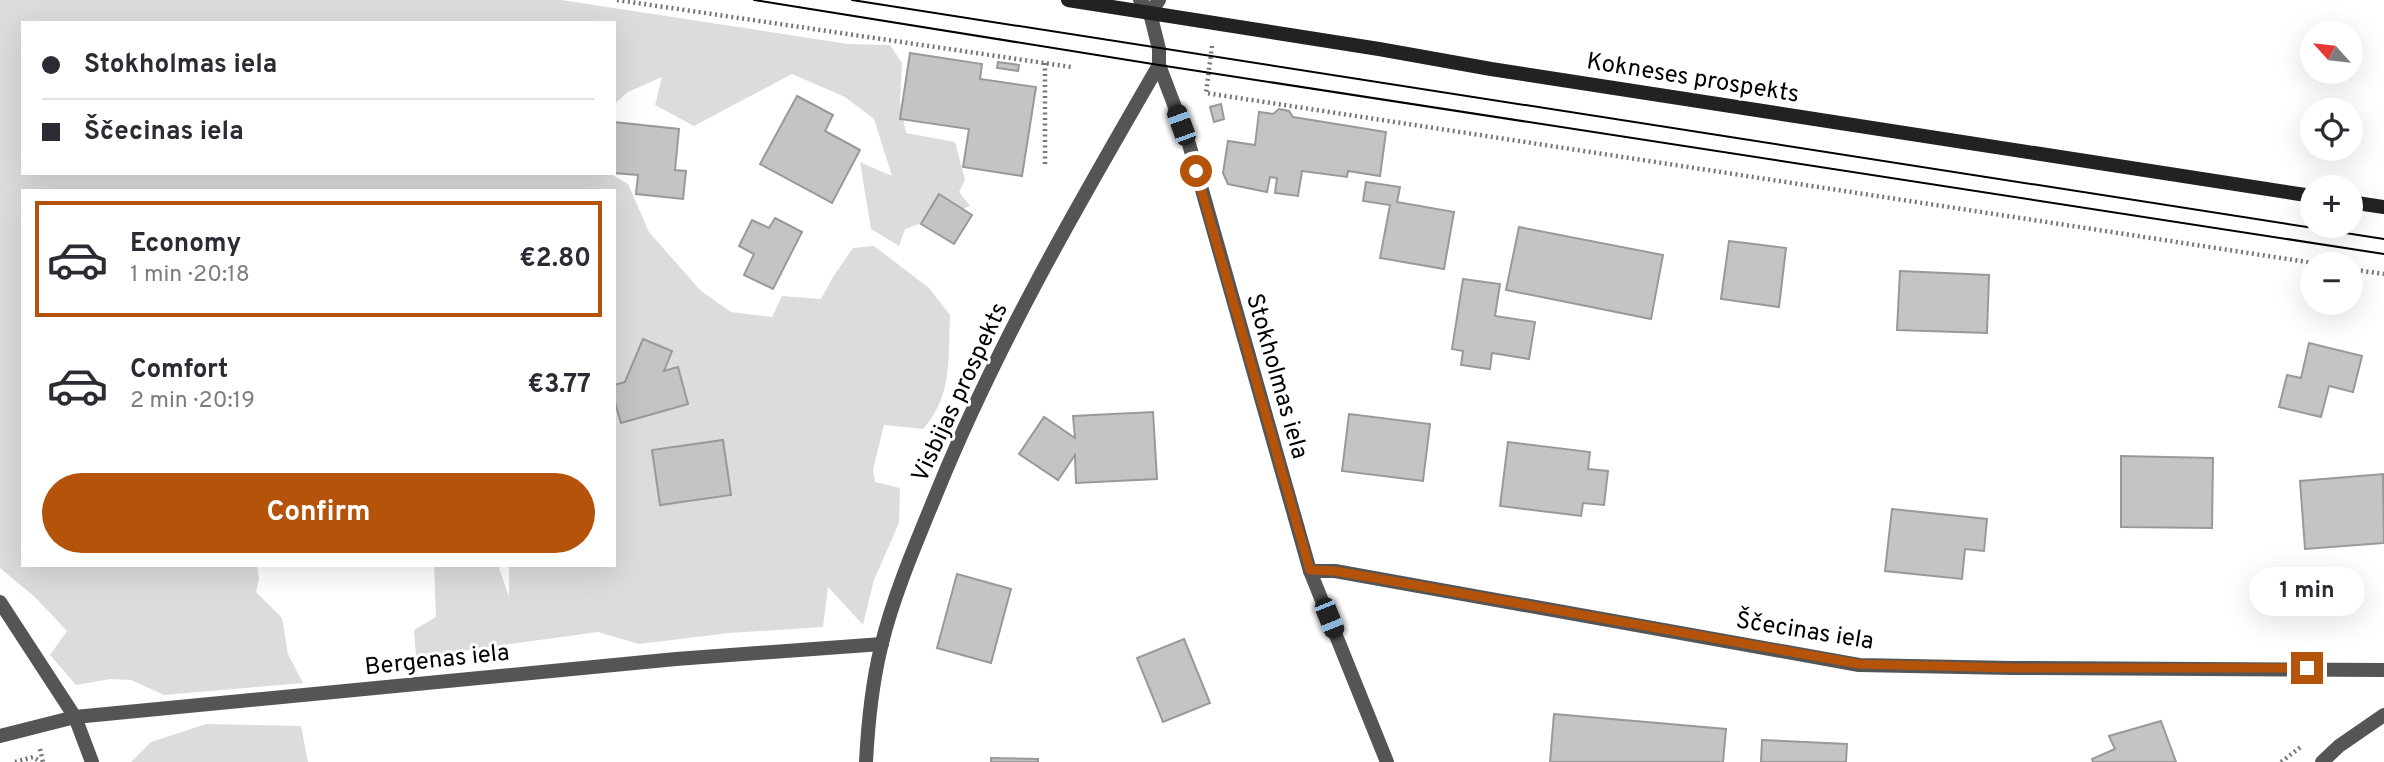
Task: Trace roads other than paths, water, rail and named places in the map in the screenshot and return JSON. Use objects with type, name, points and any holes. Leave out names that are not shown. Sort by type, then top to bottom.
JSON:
[{"type":"street","name":"Kokneses prospekts","points":[[1068,0],[1491,69],[2300,194]]},
{"type":"street","name":"Stokholmas iela","points":[[1140,0],[1150,13],[1159,49],[1159,65],[1189,144],[1310,570],[1387,762]]},
{"type":"street","points":[[1150,13],[1159,0]]},
{"type":"street","name":"Visbijas prospekts","points":[[866,762],[874,682],[882,644],[933,501],[997,355],[1159,65]]},
{"type":"street","points":[[2363,204],[2384,207]]},
{"type":"street","name":"Ščecinas iela","points":[[1310,570],[1335,571],[1859,664],[2384,670]]},
{"type":"street","points":[[0,602],[75,717],[92,762]]},
{"type":"street","name":"Bergenas iela","points":[[0,736],[75,717],[676,659],[882,644]]},
{"type":"street","points":[[2322,762],[2339,746],[2384,715]]},
{"type":"tram line","points":[[754,0],[2384,254]]},
{"type":"tram line","points":[[852,0],[2384,239]]}]
